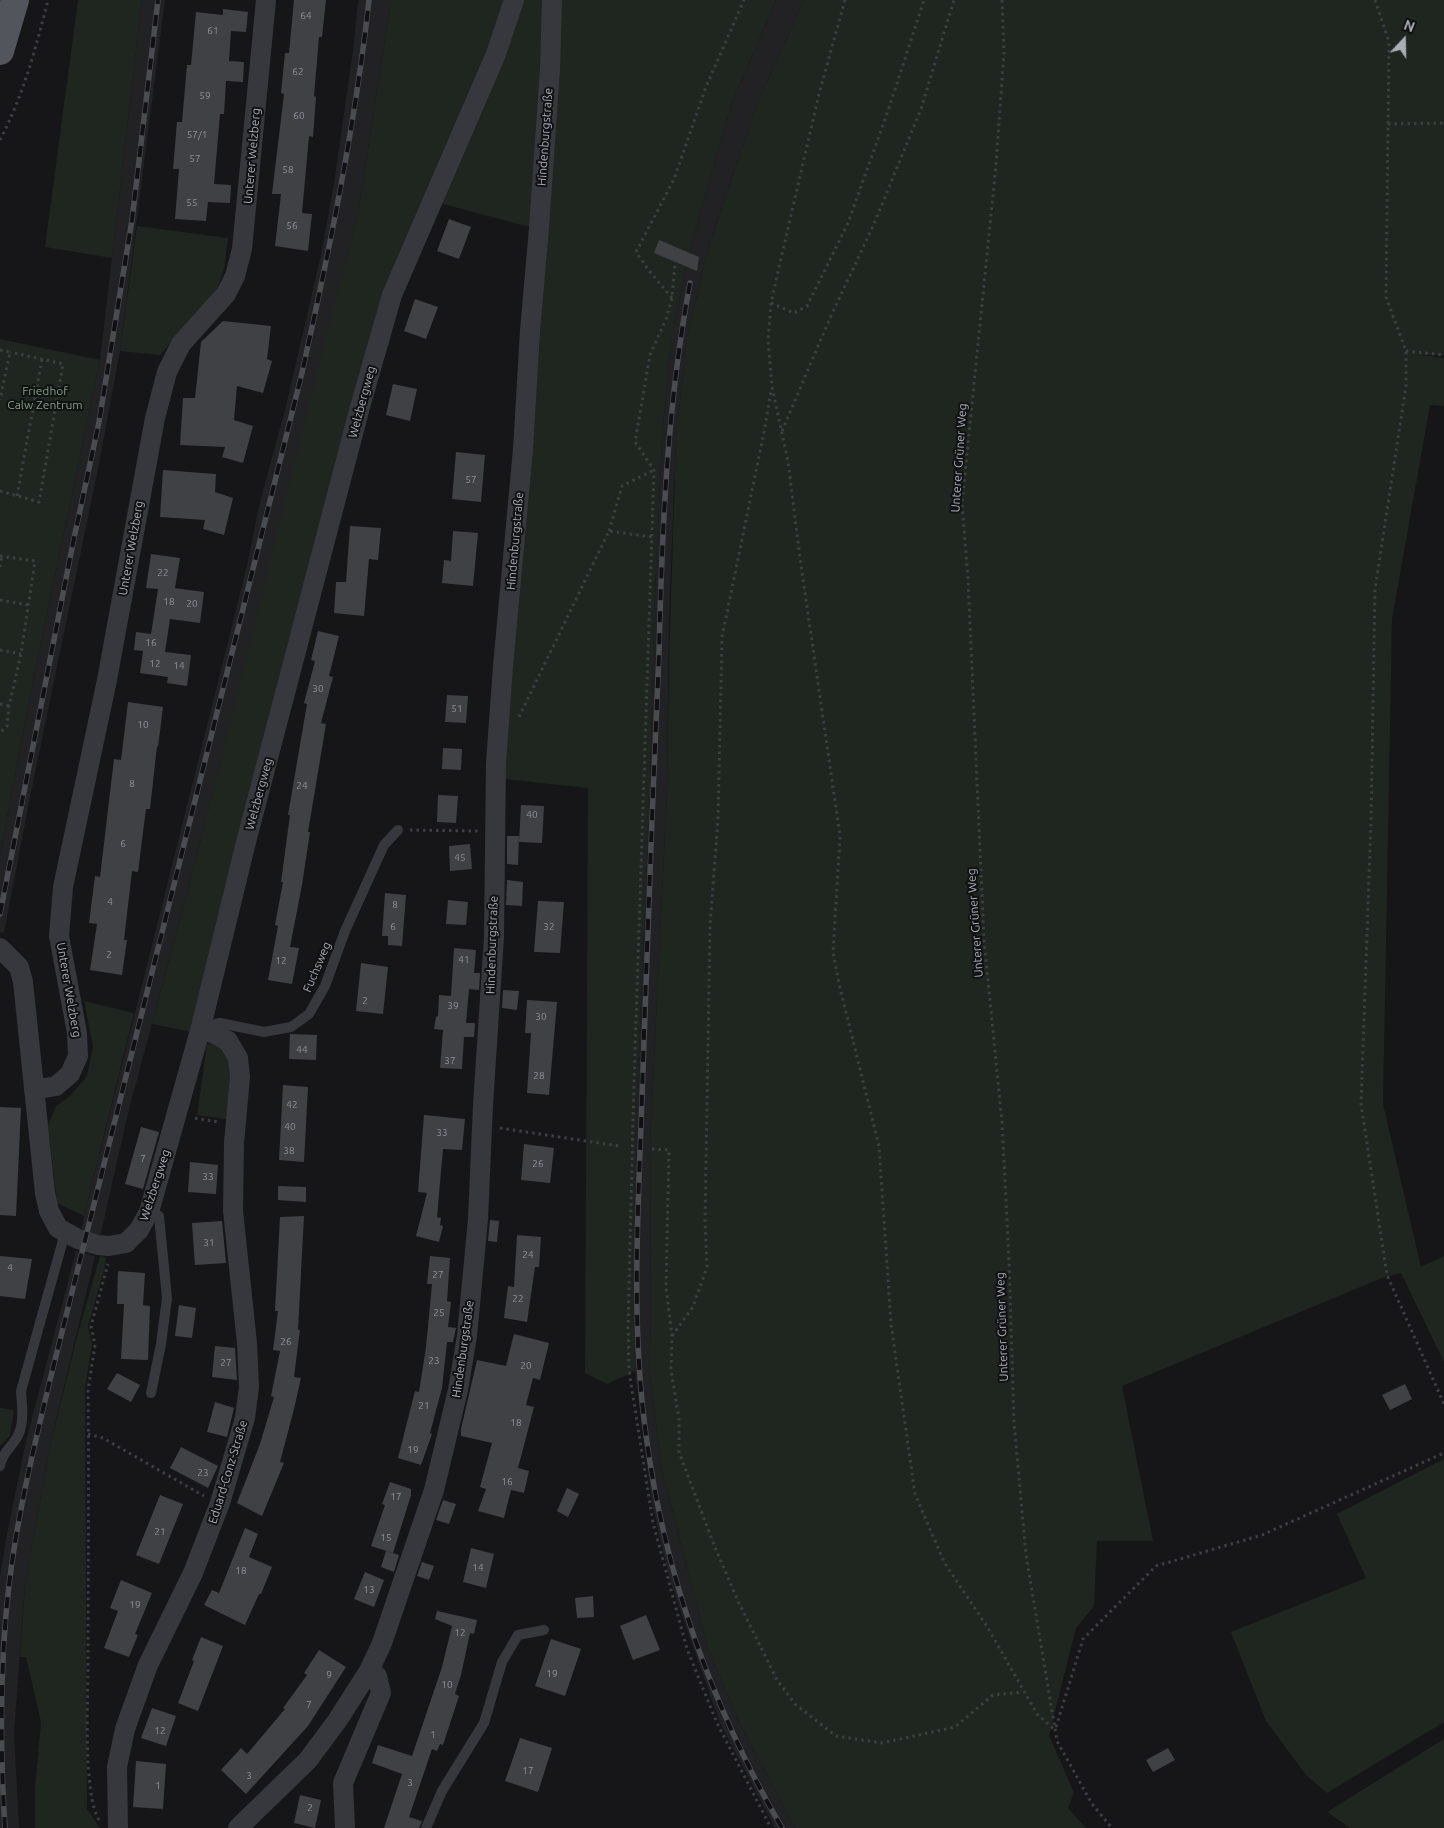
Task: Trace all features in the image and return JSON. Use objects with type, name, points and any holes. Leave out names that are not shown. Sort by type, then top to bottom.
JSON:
[{"type":"main road","points":[[0,51],[15,0]]},
{"type":"street","name":"Unterer Welzberg","points":[[34,1090],[56,1086],[70,1074],[78,1056],[77,1033],[59,936],[63,887],[108,680],[155,418],[167,372],[181,344],[226,294],[235,276],[242,249],[266,0]]},
{"type":"street","name":"Welzbergweg","points":[[65,1233],[98,1245],[126,1243],[140,1230],[149,1212],[201,1027],[246,842],[355,426],[392,295],[496,54],[514,0]]},
{"type":"street","name":"Hindenburgstraße","points":[[238,1828],[308,1760],[337,1721],[369,1671],[382,1642],[434,1490],[458,1390],[467,1336],[478,1218],[494,937],[496,763],[523,449],[550,69],[552,0]]},
{"type":"street","points":[[0,948],[19,967],[23,982],[45,1193],[53,1220],[58,1228],[65,1233]]},
{"type":"street","name":"Eduard-Conz-Straße","points":[[109,1824],[117,1767],[125,1729],[148,1665],[193,1573],[220,1503],[245,1418],[249,1387],[247,1343],[233,1211],[240,1077],[238,1058],[228,1041],[201,1027]]},
{"type":"street","points":[[345,1828],[342,1783],[381,1693],[377,1676],[369,1671]]},
{"type":"lane","name":"Fuchsweg","points":[[201,1027],[220,1023],[264,1032],[291,1027],[309,1014],[325,986],[345,931],[384,845],[398,830]]},
{"type":"lane","points":[[149,1212],[159,1216],[167,1298],[161,1344],[151,1393]]},
{"type":"lane","points":[[0,1466],[4,1453],[17,1437],[23,1417],[21,1391],[65,1233]]},
{"type":"lane","points":[[426,1828],[442,1790],[484,1723],[502,1662],[518,1635],[544,1630]]},
{"type":"path","points":[[0,140],[9,124],[32,62],[48,0]]},
{"type":"path","points":[[672,298],[636,252],[674,179],[706,88],[744,0]]},
{"type":"path","points":[[845,0],[820,94],[771,304],[768,340],[772,387],[788,461],[840,836],[833,952],[879,1146],[891,1324],[915,1494],[944,1562],[988,1628],[1037,1714],[1056,1730],[1082,1639],[1156,1566],[1262,1535],[1444,1453]]},
{"type":"path","points":[[771,304],[794,313],[807,306],[818,286],[848,223],[924,0]]},
{"type":"path","points":[[782,431],[830,318],[874,224],[921,109],[954,0]]},
{"type":"path","name":"Unterer Grüner Weg","points":[[1002,0],[1004,52],[996,165],[962,502],[968,579],[984,940],[1002,1122],[1014,1422],[1026,1555],[1057,1741],[1092,1804],[1112,1828]]},
{"type":"path","points":[[1375,0],[1389,42],[1386,297],[1406,351],[1406,386],[1375,589],[1371,821],[1361,1104],[1388,1275],[1444,1404]]},
{"type":"path","points":[[1388,124],[1444,123]]},
{"type":"path","points":[[676,252],[672,298],[666,319],[650,355],[635,442],[654,470],[633,1122],[628,1327],[629,1371],[653,1523],[687,1649],[717,1724],[771,1828]]},
{"type":"path","points":[[0,350],[63,364],[39,502],[0,491]]},
{"type":"path","points":[[1406,351],[1444,355]]},
{"type":"path","points":[[0,400],[10,352]]},
{"type":"path","points":[[17,496],[42,359]]},
{"type":"path","points":[[672,1336],[693,1307],[707,1267],[709,944],[718,819],[722,637],[772,387]]},
{"type":"path","points":[[517,720],[609,531],[622,486],[654,470]]},
{"type":"path","points":[[609,531],[652,538]]},
{"type":"path","points":[[0,567],[1,556],[35,561],[21,654],[9,706],[7,726],[0,733]]},
{"type":"path","points":[[0,600],[28,605]]},
{"type":"path","points":[[0,650],[21,654]]},
{"type":"path","points":[[0,704],[9,706]]},
{"type":"path","points":[[398,830],[494,831]]},
{"type":"path","points":[[193,1118],[236,1125]]},
{"type":"path","points":[[482,1125],[619,1146]]},
{"type":"path","points":[[652,1149],[669,1150],[666,1287],[672,1336],[671,1370],[679,1419],[680,1452],[714,1545],[738,1601],[777,1680],[795,1704],[836,1736],[882,1743],[955,1727],[993,1695],[1023,1692]]},
{"type":"path","points":[[108,1262],[91,1326],[95,1345],[88,1390],[88,1726],[90,1788],[95,1814],[109,1824]]},
{"type":"path","points":[[88,1434],[103,1438],[204,1496]]},
{"type":"shaded area","points":[[142,0],[165,0],[120,351],[4,933],[0,932],[0,855],[32,686],[100,360]]},
{"type":"shaded area","points":[[358,0],[391,0],[358,214],[195,863],[128,1113],[100,1237],[81,1232],[84,1216],[247,565],[260,502],[285,410],[321,255],[334,184],[354,43]]},
{"type":"shaded area","points":[[776,0],[804,0],[755,109],[708,249],[687,338],[676,439],[669,619],[667,792],[650,1143],[651,1321],[649,1366],[662,1470],[707,1645],[738,1720],[795,1828],[775,1828],[720,1723],[693,1647],[669,1577],[652,1503],[635,1371],[635,1141],[650,792],[654,614],[662,438],[671,339],[691,246],[732,102]]},
{"type":"shaded area","points":[[76,1251],[95,1256],[50,1446],[25,1585],[14,1733],[19,1828],[0,1828],[0,1577],[26,1441]]},
{"type":"green space","points":[[78,0],[142,0],[112,258],[45,247]]},
{"type":"green space","points":[[391,0],[776,0],[732,102],[691,246],[671,339],[662,438],[654,614],[650,792],[635,1141],[635,1371],[607,1384],[585,1373],[588,788],[486,777],[534,228],[439,203],[385,292],[293,624],[237,839],[192,1032],[152,1024],[195,863],[358,214]]},
{"type":"green space","points":[[804,0],[1444,0],[1444,355],[1420,355],[1444,358],[1444,406],[1430,405],[1392,619],[1383,1104],[1421,1267],[1444,1256],[1444,1362],[1401,1273],[1382,1278],[1122,1386],[1153,1541],[1097,1541],[1094,1606],[1076,1628],[1049,1735],[1074,1793],[1068,1808],[1086,1828],[795,1828],[738,1720],[707,1645],[662,1470],[649,1366],[651,1321],[650,1143],[667,792],[676,439],[687,338],[708,249],[755,109]]},
{"type":"green space","points":[[137,226],[228,238],[224,269],[217,290],[160,355],[120,351]]},
{"type":"green space","name":"Friedhof Calw Zentrum","points":[[0,339],[100,360],[32,686],[0,855]]},
{"type":"green space","points":[[84,1001],[134,1013],[84,1216],[57,1203],[48,1126],[56,1106],[70,1096],[87,1076],[93,1047]]},
{"type":"green space","points":[[207,1044],[220,1046],[231,1061],[231,1120],[197,1115]]},
{"type":"green space","points":[[100,1256],[106,1257],[105,1267],[88,1326],[92,1345],[85,1389],[87,1809],[100,1828],[35,1828],[35,1787],[41,1722],[26,1657],[20,1657],[25,1585],[50,1446],[78,1333]]},
{"type":"green space","points":[[0,1408],[14,1410],[10,1436],[0,1446]]},
{"type":"green space","points":[[1444,1459],[1444,1722],[1327,1793],[1306,1775],[1266,1721],[1231,1632],[1366,1578],[1337,1514]]},
{"type":"green space","points":[[1444,1739],[1444,1828],[1350,1828],[1327,1812]]},
{"type":"building","points":[[294,0],[326,0],[322,37],[319,37],[313,137],[309,136],[302,213],[312,214],[308,251],[275,246],[281,194],[272,194],[284,94],[281,93],[285,53],[289,53]]},
{"type":"building","points":[[223,9],[248,12],[246,32],[231,31],[229,61],[244,62],[243,82],[226,81],[224,114],[220,114],[214,184],[231,185],[230,203],[208,202],[206,221],[175,219],[179,169],[173,169],[177,122],[182,122],[187,65],[191,65],[196,12],[223,15]]},
{"type":"building","points":[[449,219],[471,227],[459,259],[437,251]]},
{"type":"building","points":[[659,240],[699,257],[697,271],[654,253]]},
{"type":"building","points":[[415,299],[438,307],[426,339],[404,331]]},
{"type":"building","points":[[223,321],[271,326],[267,359],[272,361],[263,393],[237,386],[234,420],[253,426],[243,463],[222,457],[225,447],[180,445],[183,398],[195,398],[201,342]]},
{"type":"building","points":[[393,384],[417,389],[410,421],[386,415]]},
{"type":"building","points":[[456,452],[485,455],[481,502],[452,499]]},
{"type":"building","points":[[163,470],[216,474],[215,492],[233,498],[224,535],[203,529],[205,520],[160,517]]},
{"type":"building","points":[[350,526],[381,528],[378,560],[369,559],[364,616],[334,613],[336,582],[346,582]]},
{"type":"building","points":[[453,531],[478,533],[473,586],[442,583],[444,560],[451,561]]},
{"type":"building","points":[[151,554],[180,558],[175,588],[204,592],[200,623],[170,619],[165,652],[191,655],[187,686],[167,683],[168,677],[140,673],[143,651],[134,650],[136,632],[151,634],[158,589],[146,588]]},
{"type":"building","points":[[318,631],[339,636],[329,676],[333,677],[321,723],[326,724],[308,832],[310,832],[302,885],[290,947],[299,948],[292,984],[268,980],[278,926],[275,925],[283,882],[281,882],[290,815],[288,815],[307,704],[304,703],[315,661],[311,660]]},
{"type":"building","points":[[447,695],[468,696],[466,723],[445,722]]},
{"type":"building","points":[[128,702],[163,707],[150,809],[146,809],[138,872],[132,871],[124,940],[127,940],[122,975],[90,970],[97,924],[89,923],[95,876],[100,877],[114,759],[121,760]]},
{"type":"building","points":[[443,748],[462,749],[461,770],[442,769]]},
{"type":"building","points":[[438,795],[458,796],[456,823],[437,822]]},
{"type":"building","points":[[521,805],[544,806],[542,843],[519,842]]},
{"type":"building","points":[[507,836],[519,836],[518,865],[507,864]]},
{"type":"building","points":[[470,844],[472,869],[450,871],[449,846]]},
{"type":"building","points":[[507,880],[523,882],[522,906],[506,905]]},
{"type":"building","points":[[385,893],[406,895],[402,946],[388,945],[388,936],[382,936]]},
{"type":"building","points":[[448,900],[468,902],[466,925],[446,924]]},
{"type":"building","points":[[538,901],[564,902],[560,953],[534,952]]},
{"type":"building","points":[[454,948],[476,950],[474,973],[480,973],[479,990],[469,989],[466,1023],[475,1023],[474,1037],[464,1037],[462,1069],[440,1068],[443,1030],[434,1029],[436,1017],[438,1016],[439,995],[451,996]]},
{"type":"building","points":[[361,963],[388,967],[383,1014],[356,1011]]},
{"type":"building","points":[[503,990],[519,991],[517,1010],[502,1008]]},
{"type":"building","points":[[527,1000],[557,1002],[549,1095],[527,1093],[531,1033],[525,1033]]},
{"type":"building","points":[[290,1034],[317,1035],[316,1060],[289,1059]]},
{"type":"building","points":[[283,1085],[308,1087],[304,1162],[279,1160]]},
{"type":"building","points":[[0,1107],[21,1108],[16,1216],[0,1215]]},
{"type":"building","points":[[424,1115],[465,1119],[462,1150],[443,1149],[437,1217],[441,1218],[440,1225],[443,1226],[439,1242],[416,1236],[427,1193],[418,1192]]},
{"type":"building","points":[[141,1127],[159,1132],[143,1189],[125,1184]]},
{"type":"building","points":[[524,1144],[554,1148],[550,1183],[521,1180]]},
{"type":"building","points":[[190,1162],[218,1165],[216,1194],[188,1192]]},
{"type":"building","points":[[278,1186],[306,1187],[306,1202],[278,1200]]},
{"type":"building","points":[[304,1216],[298,1330],[300,1330],[294,1377],[301,1378],[280,1462],[284,1463],[262,1516],[237,1503],[260,1444],[274,1397],[271,1396],[280,1351],[273,1350],[278,1311],[275,1311],[280,1217]]},
{"type":"building","points":[[490,1220],[499,1221],[497,1242],[488,1241]]},
{"type":"building","points":[[222,1221],[226,1263],[195,1265],[192,1223]]},
{"type":"building","points":[[517,1235],[541,1237],[539,1267],[535,1267],[527,1322],[504,1318],[508,1286],[514,1287]]},
{"type":"building","points":[[0,1256],[32,1259],[25,1299],[0,1296]]},
{"type":"building","points":[[430,1256],[450,1258],[447,1301],[451,1302],[448,1327],[456,1328],[453,1342],[447,1342],[442,1388],[430,1433],[432,1434],[421,1465],[398,1458],[415,1391],[419,1392],[426,1347],[432,1284],[427,1284]]},
{"type":"building","points":[[118,1271],[145,1273],[143,1305],[150,1306],[148,1360],[121,1359],[124,1304],[117,1304]]},
{"type":"building","points":[[179,1305],[196,1308],[192,1338],[175,1336]]},
{"type":"building","points":[[514,1334],[549,1343],[540,1380],[533,1378],[526,1405],[534,1407],[518,1468],[529,1471],[524,1493],[511,1490],[504,1518],[478,1511],[486,1489],[480,1487],[492,1443],[461,1436],[461,1429],[477,1360],[506,1366]]},
{"type":"building","points":[[215,1346],[235,1348],[237,1380],[212,1377]]},
{"type":"building","points":[[117,1373],[140,1385],[131,1402],[107,1389]]},
{"type":"building","points":[[1405,1384],[1412,1399],[1390,1410],[1382,1395]]},
{"type":"building","points":[[215,1402],[234,1408],[227,1437],[207,1432]]},
{"type":"building","points":[[181,1447],[218,1466],[208,1488],[170,1468]]},
{"type":"building","points":[[390,1482],[411,1489],[411,1495],[393,1553],[371,1546],[385,1505],[382,1504]]},
{"type":"building","points":[[567,1488],[579,1494],[568,1517],[557,1511]]},
{"type":"building","points":[[160,1495],[183,1504],[159,1564],[136,1555]]},
{"type":"building","points":[[443,1500],[456,1504],[449,1524],[436,1520]]},
{"type":"building","points":[[245,1528],[258,1534],[249,1557],[272,1567],[245,1625],[204,1605],[212,1590],[219,1593]]},
{"type":"building","points":[[471,1548],[494,1554],[486,1588],[463,1582]]},
{"type":"building","points":[[386,1551],[399,1555],[394,1572],[381,1567]]},
{"type":"building","points":[[422,1562],[434,1566],[429,1580],[417,1576]]},
{"type":"building","points":[[365,1572],[384,1580],[374,1607],[354,1599]]},
{"type":"building","points":[[121,1580],[152,1593],[135,1634],[138,1635],[129,1657],[104,1648],[118,1611],[110,1608]]},
{"type":"building","points":[[593,1596],[594,1617],[577,1618],[575,1598]]},
{"type":"building","points":[[437,1611],[477,1620],[474,1634],[470,1633],[455,1694],[459,1696],[443,1745],[440,1744],[437,1751],[432,1749],[409,1817],[422,1821],[419,1828],[384,1828],[402,1774],[372,1763],[378,1745],[412,1756],[442,1667],[452,1626],[435,1619]]},
{"type":"building","points":[[646,1615],[660,1650],[633,1660],[620,1626]]},
{"type":"building","points":[[201,1637],[223,1646],[198,1711],[178,1703]]},
{"type":"building","points":[[551,1639],[581,1649],[565,1696],[535,1686]]},
{"type":"building","points":[[319,1650],[346,1667],[308,1726],[246,1794],[221,1770],[241,1748],[247,1754],[285,1709],[283,1708],[307,1675],[304,1673]]},
{"type":"building","points":[[152,1708],[176,1716],[166,1746],[141,1738]]},
{"type":"building","points":[[520,1738],[552,1748],[538,1792],[505,1781]]},
{"type":"building","points":[[1168,1748],[1175,1760],[1153,1772],[1146,1760]]},
{"type":"building","points":[[136,1761],[166,1764],[163,1809],[133,1807]]},
{"type":"building","points":[[300,1795],[321,1800],[315,1828],[294,1823]]},
{"type":"railway","points":[[0,914],[73,543],[99,422],[132,220],[158,0]]},
{"type":"railway","points":[[5,1828],[2,1768],[2,1675],[9,1585],[21,1507],[50,1380],[301,377],[349,142],[369,0]]},
{"type":"railway","points":[[690,283],[676,375],[664,514],[638,1204],[637,1320],[639,1358],[646,1435],[654,1487],[678,1588],[694,1638],[713,1687],[734,1735],[782,1828]]}]
